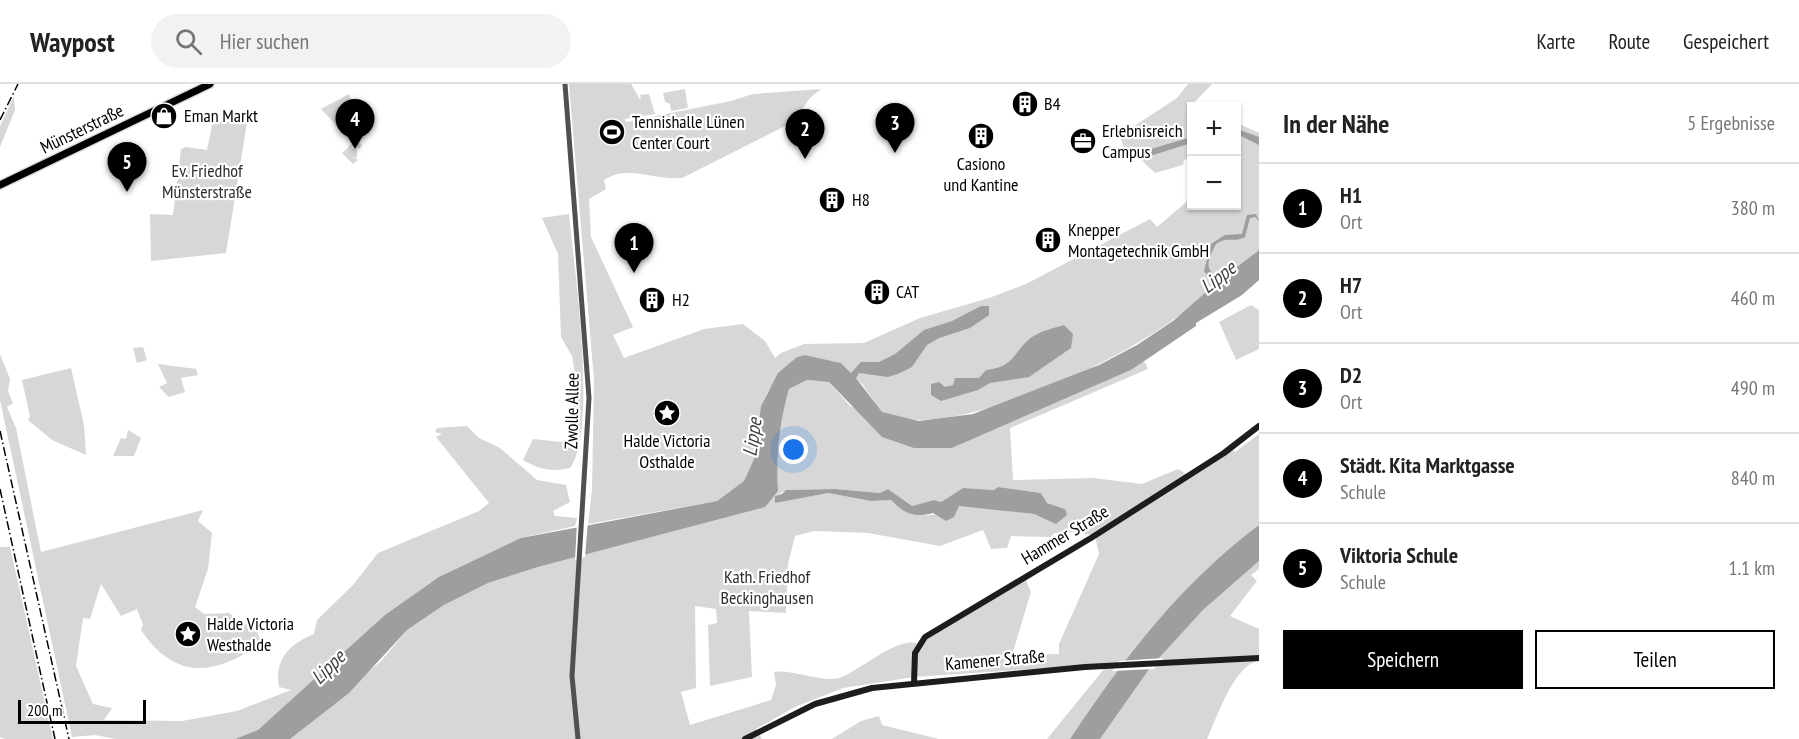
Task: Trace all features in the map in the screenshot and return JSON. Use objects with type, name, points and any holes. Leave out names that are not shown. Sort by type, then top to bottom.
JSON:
[{"type":"main road","name":"Münsterstraße","points":[[0,185],[210,84]]},
{"type":"main road","name":"Hammer Straße","points":[[914,682],[915,653],[925,636],[1091,538],[1224,453],[1259,426]]},
{"type":"main road","name":"Kamener Straße","points":[[745,739],[796,712],[830,698],[860,690],[914,682],[1105,666],[1259,658]]},
{"type":"street","name":"Zwolle Allee","points":[[565,84],[588,386],[572,693],[578,739]]},
{"type":"green space","points":[[569,84],[631,84],[641,101],[640,95],[649,94],[655,114],[625,119],[626,122],[731,101],[753,94],[821,89],[810,98],[793,122],[682,178],[632,173],[613,175],[604,180],[606,189],[589,199],[591,237],[633,327],[613,335],[624,358],[704,329],[743,324],[765,341],[775,358],[781,353],[804,344],[864,343],[920,318],[989,298],[1026,284],[1150,219],[1157,227],[1187,201],[1187,210],[1241,210],[1241,125],[1259,133],[1259,250],[1193,305],[1145,338],[1084,371],[1017,399],[951,417],[907,419],[881,412],[863,385],[841,363],[805,355],[797,357],[768,391],[761,406],[754,459],[744,481],[717,501],[588,524],[592,490],[594,380]]},
{"type":"green space","points":[[1188,84],[1212,84],[1195,102],[1187,102],[1187,159],[1184,160],[1183,165],[1155,173],[1130,149],[1126,151],[1119,136],[1177,98]]},
{"type":"green space","points":[[685,89],[688,108],[671,111],[670,104],[665,102],[663,93]]},
{"type":"green space","points":[[349,94],[363,138],[359,142],[362,146],[358,149],[354,145],[350,148],[357,149],[357,158],[352,156],[358,160],[353,164],[342,153],[353,143],[321,109]]},
{"type":"green space","points":[[14,96],[15,110],[0,147],[0,126]]},
{"type":"green space","name":"Ev. Friedhof Münsterstraße","points":[[249,110],[226,253],[151,261],[150,214],[173,215],[181,149],[186,147],[207,150],[212,125]]},
{"type":"green space","points":[[569,214],[582,346],[582,420],[578,448],[570,468],[552,470],[523,460],[533,439],[571,443],[574,392],[578,391],[572,356],[561,337],[558,254],[542,218]]},
{"type":"green space","points":[[1251,305],[1259,310],[1259,349],[1236,360],[1219,322]]},
{"type":"green space","points":[[143,347],[147,360],[137,363],[133,348]]},
{"type":"green space","points":[[0,354],[10,379],[8,391],[13,403],[7,407],[16,428],[41,552],[203,510],[198,521],[212,533],[208,569],[195,607],[204,614],[229,613],[243,624],[255,624],[261,643],[228,662],[212,667],[197,668],[182,665],[154,647],[141,630],[143,625],[137,609],[121,616],[101,584],[90,619],[83,618],[76,666],[93,704],[112,708],[104,720],[182,721],[237,711],[291,690],[279,687],[279,669],[285,654],[297,643],[314,634],[317,620],[353,585],[378,553],[479,511],[489,503],[436,437],[442,434],[435,432],[437,428],[467,426],[479,438],[500,448],[537,480],[566,485],[570,502],[553,511],[555,516],[577,518],[575,526],[521,538],[513,543],[305,690],[258,730],[235,739],[116,739],[95,735],[72,737],[0,400]]},
{"type":"green space","name":"Kath. Friedhof Beckinghausen","points":[[1144,361],[1148,369],[1010,428],[1013,480],[1093,478],[1142,484],[1178,469],[1191,477],[1233,450],[1235,452],[1259,434],[1259,525],[1204,572],[1155,624],[1111,680],[1070,739],[1047,739],[1108,664],[914,677],[843,688],[795,707],[756,729],[762,739],[290,739],[381,661],[407,630],[444,605],[488,583],[538,567],[692,526],[778,491],[779,440],[789,389],[807,380],[829,382],[850,406],[952,448],[1131,370]],"holes":[[[999,487],[1041,493],[1047,503],[1065,509],[1056,523],[1034,514],[969,506],[959,506],[954,513],[921,515],[906,511],[891,500],[871,501],[828,493],[787,500],[775,496],[787,490],[835,489],[880,493],[888,489],[912,506],[934,500],[941,502],[963,488],[994,490]],[[983,530],[991,549],[1007,548],[1011,536],[1051,537],[1054,533],[1078,532],[1095,536],[1099,554],[1059,644],[1059,654],[1012,655],[1031,592],[1025,578],[918,644],[910,643],[890,649],[839,678],[824,679],[790,672],[774,672],[776,685],[771,700],[690,725],[681,692],[696,688],[695,606],[716,609],[717,623],[708,625],[710,686],[752,677],[749,611],[786,613],[788,564],[795,536],[814,531],[868,533],[940,546]]]},
{"type":"green space","points":[[158,364],[196,369],[198,375],[181,378],[185,392],[169,397],[159,387],[167,383]]},
{"type":"green space","points":[[71,368],[84,425],[86,455],[52,440],[28,420],[30,416],[22,380]]},
{"type":"green space","points":[[128,430],[141,438],[134,456],[113,456],[121,438],[126,439]]},
{"type":"green space","points":[[0,547],[10,547],[53,739],[5,739],[0,737]]},
{"type":"green space","points":[[1259,561],[1259,569],[1251,575],[1257,581],[1230,616],[1259,629],[1259,661],[1250,664],[1234,681],[1207,739],[1100,739],[1150,668],[1203,610]]},
{"type":"green space","points":[[879,716],[882,725],[939,739],[832,739],[861,721]]},
{"type":"water","points":[[1241,130],[1259,137],[1259,145],[1241,136]]},
{"type":"water","points":[[1187,138],[1187,144],[1144,158],[1138,153]]},
{"type":"water","name":"Lippe","points":[[1256,214],[1259,221],[1255,217],[1250,218],[1245,237],[1238,240],[1223,240],[1216,244],[1208,265],[1219,281],[1259,250],[1259,280],[1242,295],[1196,323],[1196,326],[1131,370],[952,448],[914,448],[882,437],[829,382],[807,380],[789,389],[779,440],[778,491],[765,507],[538,567],[488,583],[444,605],[407,630],[349,693],[290,739],[235,739],[258,730],[385,615],[439,577],[521,538],[717,501],[744,481],[754,459],[761,406],[778,373],[797,357],[805,355],[841,363],[851,373],[861,362],[879,362],[895,354],[924,330],[952,321],[981,306],[989,306],[989,315],[970,328],[939,338],[927,345],[912,367],[888,377],[859,373],[856,378],[882,412],[919,421],[973,414],[1099,365],[1137,345],[1173,321],[1214,285],[1204,271],[1211,244],[1225,235],[1242,234],[1247,215]]},
{"type":"water","points":[[1064,325],[1073,334],[1071,348],[1029,377],[990,383],[978,390],[941,401],[931,395],[931,384],[939,382],[945,387],[953,385],[955,378],[979,378],[986,370],[1003,366],[1009,362],[1032,337]]},
{"type":"water","points":[[998,487],[1041,493],[1047,503],[1065,509],[1067,515],[1056,524],[1034,514],[959,506],[954,517],[946,521],[933,513],[910,514],[891,500],[871,501],[828,493],[775,503],[775,496],[786,490],[835,489],[880,493],[888,489],[912,506],[934,500],[941,502],[963,488],[994,490]]},
{"type":"water","points":[[1259,525],[1259,561],[1203,610],[1150,668],[1100,739],[1070,739],[1111,680],[1155,624],[1204,572]]},
{"type":"pier","points":[[588,521],[585,557],[575,560],[577,523]]},
{"type":"pier","points":[[1163,658],[1154,669],[1112,671],[1119,661]]},
{"type":"railway","points":[[0,120],[18,84]]},
{"type":"railway","points":[[0,431],[69,739]]},
{"type":"railway","points":[[0,489],[55,739]]},
{"type":"place","name":"B4","points":[[1025,104]]},
{"type":"place","name":"Eman Markt","points":[[164,116]]},
{"type":"place","name":"Tennishalle Lünen Center Court","points":[[612,132]]},
{"type":"place","name":"Casiono und Kantine","points":[[981,136]]},
{"type":"place","name":"Erlebnisreich Campus","points":[[1083,141]]},
{"type":"place","name":"Städt. Kita Marktgasse","points":[[355,149]]},
{"type":"place","name":"D2","points":[[895,153]]},
{"type":"place","name":"H7","points":[[805,159]]},
{"type":"place","name":"Viktoria Schule","points":[[127,192]]},
{"type":"place","name":"H8","points":[[832,200]]},
{"type":"place","name":"Knepper Montagetechnik GmbH","points":[[1048,240]]},
{"type":"place","name":"H1","points":[[634,273]]},
{"type":"place","name":"CAT","points":[[877,292]]},
{"type":"place","name":"H2","points":[[652,300]]},
{"type":"place","name":"Halde Victoria Osthalde","points":[[667,413]]},
{"type":"place","name":"Halde Victoria Westhalde","points":[[188,634]]}]
